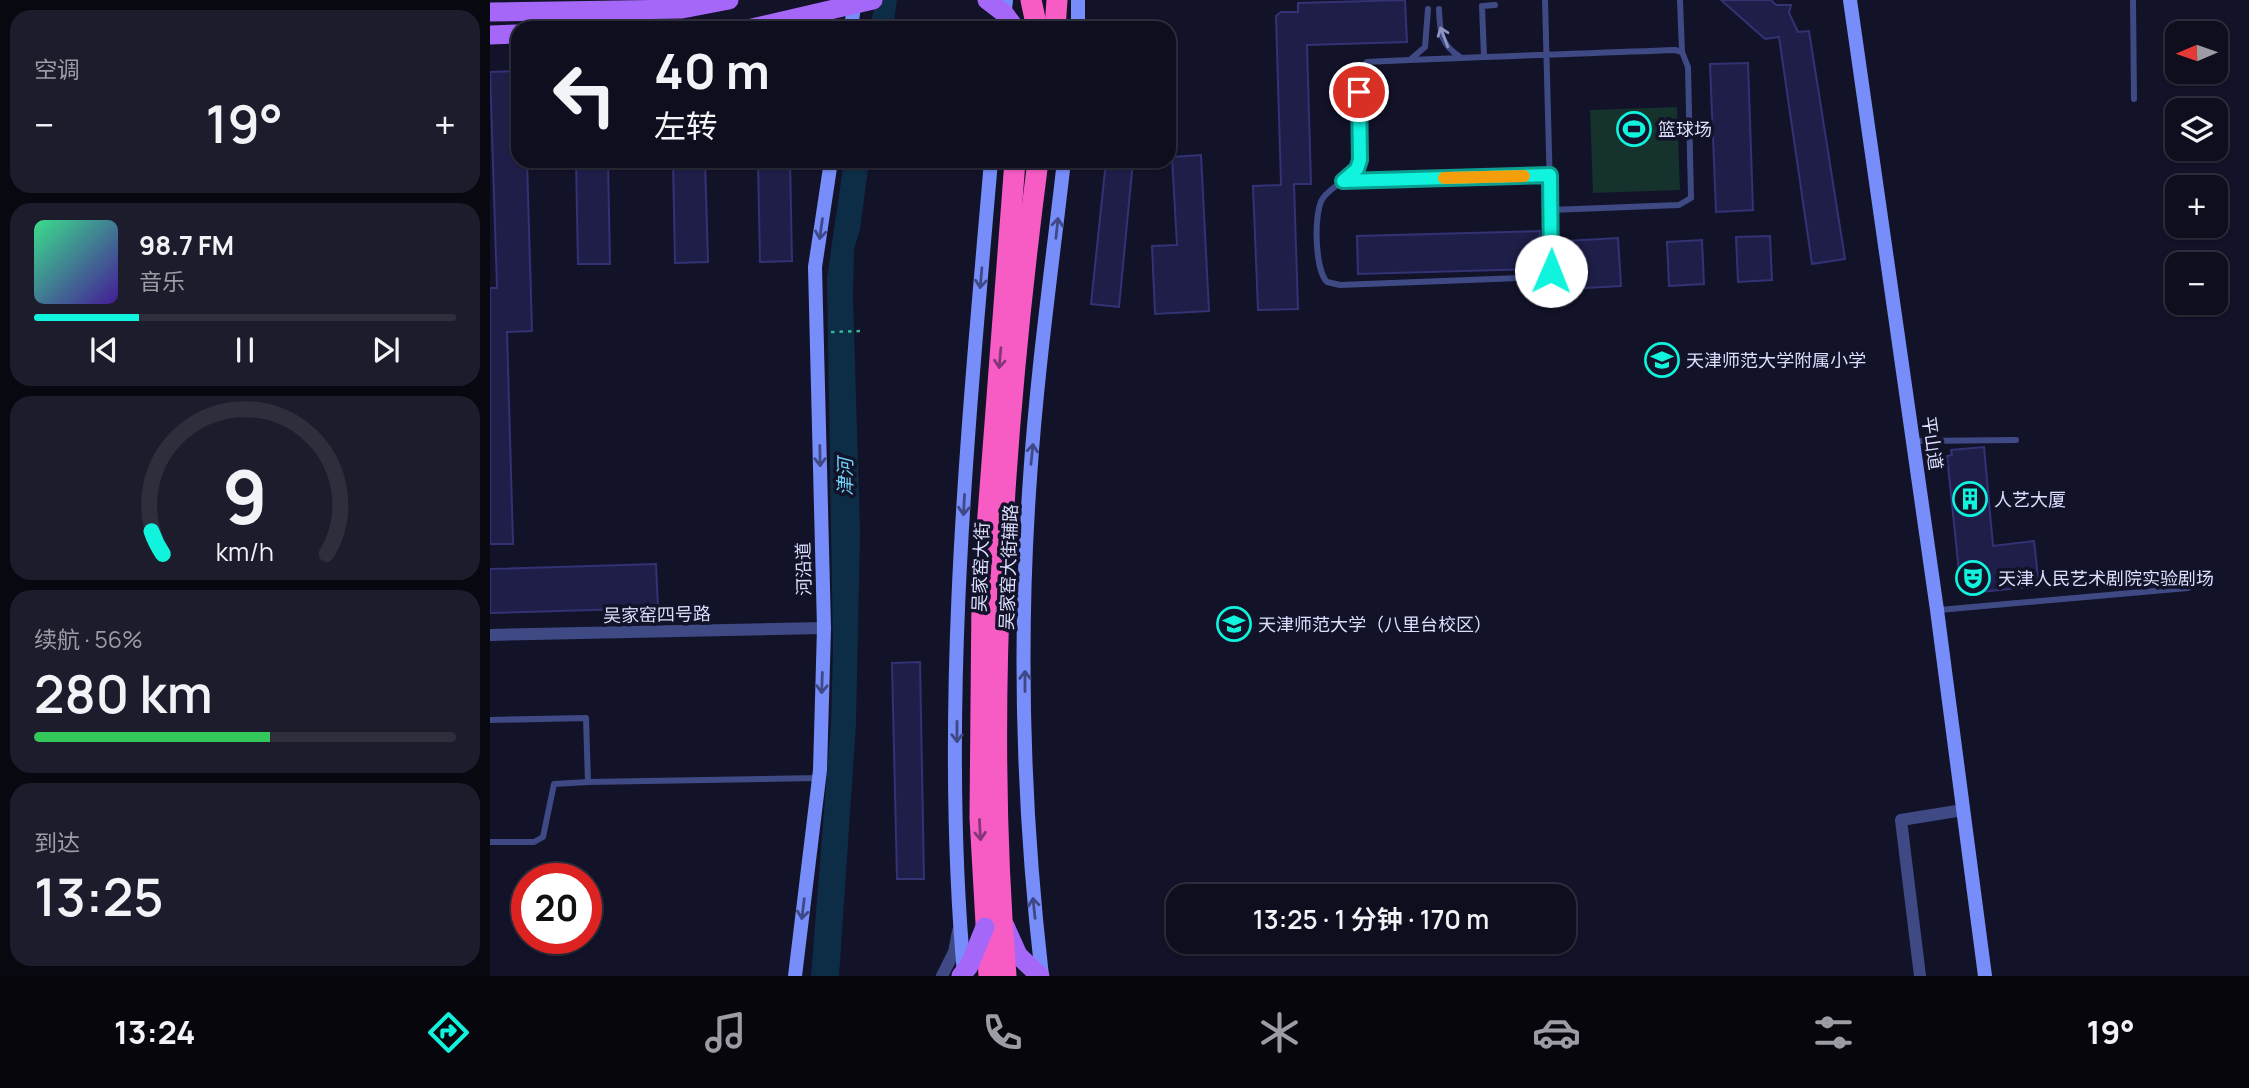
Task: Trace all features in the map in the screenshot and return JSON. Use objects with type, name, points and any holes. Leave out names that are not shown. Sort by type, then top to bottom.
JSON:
[{"type":"highway","points":[[1056,21],[1057,0]]},
{"type":"highway","name":"吴家窑大街","points":[[1006,976],[1000,906],[998,693],[1014,291],[1015,168]]},
{"type":"highway","name":"吴家窑大街","points":[[989,976],[980,818],[982,594],[1014,291],[1035,168]]},
{"type":"main road","points":[[490,12],[682,9],[729,0]]},
{"type":"main road","points":[[987,0],[1007,17]]},
{"type":"main road","points":[[784,21],[865,3]]},
{"type":"main road","points":[[490,35],[511,34]]},
{"type":"main road","points":[[1000,906],[1011,943],[1027,965],[1041,976]]},
{"type":"main road","points":[[963,976],[985,927]]},
{"type":"street","points":[[1078,0],[1078,21]]},
{"type":"street","name":"平山道","points":[[1850,0],[1937,610],[1985,976]]},
{"type":"street","points":[[855,21],[865,3]]},
{"type":"street","name":"河沿道","points":[[795,976],[819,778],[824,628],[815,267],[830,168]]},
{"type":"street","points":[[963,976],[957,744],[962,540],[990,168]]},
{"type":"street","name":"吴家窑大街辅路","points":[[1041,976],[1030,872],[1025,762],[1025,589],[1030,477],[1063,168]]},
{"type":"street","name":"吴家窑四号路","points":[[490,635],[824,628]]},
{"type":"street","points":[[1920,976],[1902,820],[1963,810]]},
{"type":"street","points":[[942,976],[954,952],[960,924]]},
{"type":"lane","points":[[1545,0],[1547,54],[1552,266],[1542,279],[1340,285],[1327,282],[1318,267],[1318,209],[1323,199],[1357,169],[1360,160],[1359,70],[1367,62],[1547,54],[1675,50],[1682,52]]},
{"type":"lane","points":[[1551,209],[1679,205],[1691,198],[1688,67],[1682,52],[1681,0]]},
{"type":"lane","points":[[2133,0],[2134,99]]},
{"type":"lane","points":[[1484,57],[1482,6],[1495,5]]},
{"type":"lane","points":[[1410,60],[1426,47],[1428,9]]},
{"type":"lane","points":[[1439,9],[1440,33],[1444,44],[1462,58]]},
{"type":"lane","points":[[1343,181],[1550,175]]},
{"type":"lane","points":[[1913,441],[2016,440]]},
{"type":"lane","points":[[1937,610],[2188,589]]},
{"type":"lane","points":[[490,720],[586,718],[588,782]]},
{"type":"lane","points":[[490,842],[534,842],[543,837],[554,784],[819,778]]},
{"type":"path","points":[[817,333],[862,331]]},
{"type":"green space","points":[[1677,107],[1680,190],[1593,193],[1590,110]]},
{"type":"water","points":[[876,0],[897,0],[894,21],[872,21]]},
{"type":"water","name":"津河","points":[[843,168],[868,168],[860,230],[854,249],[860,532],[856,724],[839,976],[811,976],[831,723],[833,649],[827,278]]},
{"type":"building","points":[[1405,0],[1407,42],[1307,45],[1311,184],[1294,184],[1298,309],[1258,310],[1253,186],[1281,185],[1276,16],[1281,12],[1298,12],[1298,3]]},
{"type":"building","points":[[1721,0],[1771,0],[1776,5],[1791,5],[1789,13],[1798,32],[1809,31],[1845,259],[1812,264],[1779,37],[1765,39]]},
{"type":"building","points":[[1748,63],[1753,210],[1716,212],[1710,64]]},
{"type":"building","points":[[511,71],[511,168],[527,168],[532,331],[507,332],[513,544],[490,544],[490,288],[497,288],[490,72]]},
{"type":"building","points":[[1201,155],[1209,311],[1155,314],[1152,246],[1177,245],[1173,168],[1176,168],[1176,157]]},
{"type":"building","points":[[576,168],[608,168],[610,264],[578,264]]},
{"type":"building","points":[[673,168],[705,168],[708,262],[675,263]]},
{"type":"building","points":[[758,168],[790,168],[792,261],[760,262]]},
{"type":"building","points":[[1105,168],[1132,168],[1119,307],[1091,304]]},
{"type":"building","points":[[1540,231],[1539,269],[1358,274],[1357,236]]},
{"type":"building","points":[[1770,236],[1772,280],[1738,282],[1736,237]]},
{"type":"building","points":[[1618,238],[1621,286],[1568,289],[1566,241]]},
{"type":"building","points":[[1702,240],[1704,284],[1669,286],[1667,242]]},
{"type":"building","name":"人艺大厦","points":[[1984,447],[1993,546],[2034,541],[2039,586],[1971,593],[1960,581],[1947,456],[1952,455],[1951,450]]},
{"type":"building","points":[[656,564],[658,608],[490,613],[490,569]]},
{"type":"building","points":[[920,662],[924,879],[897,879],[892,663]]},
{"type":"slow traffic","points":[[1444,178],[1524,176]]},
{"type":"place","name":"篮球场","points":[[1634,129]]},
{"type":"place","name":"天津师范大学附属小学","points":[[1662,360]]},
{"type":"place","name":"人艺大厦","points":[[1970,499]]},
{"type":"place","name":"天津人民艺术剧院实验剧场","points":[[1973,578]]},
{"type":"place","name":"天津师范大学（八里台校区）","points":[[1234,624]]},
{"type":"route","points":[[1359,92],[1360,160],[1357,169],[1343,181],[1550,175],[1551,271]]}]
